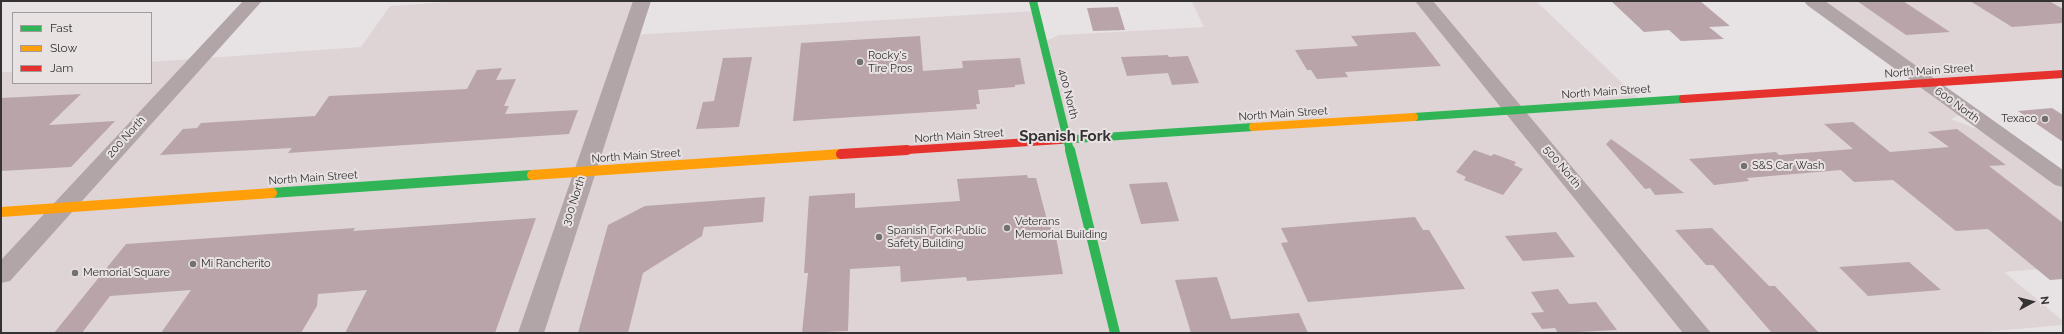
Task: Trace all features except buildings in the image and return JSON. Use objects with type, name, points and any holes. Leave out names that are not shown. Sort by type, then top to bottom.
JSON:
[{"type":"main road","name":"400 North","points":[[1033,1],[1115,333]]},
{"type":"main road","name":"North Main Street","points":[[1,212],[1515,111],[1707,96],[1928,84],[2063,74]]},
{"type":"street","name":"200 North","points":[[1,275],[254,1]]},
{"type":"street","name":"300 North","points":[[531,333],[642,1]]},
{"type":"street","name":"500 North","points":[[1424,1],[1698,333]]},
{"type":"street","name":"600 North","points":[[1813,1],[2063,180]]},
{"type":"shaded area","points":[[464,1],[642,1],[631,35],[1035,11],[1043,42],[1060,35],[1204,27],[1192,2],[1536,1],[1641,101],[1927,83],[1813,1],[2063,1],[2063,74],[1929,83],[1967,112],[1951,119],[2010,142],[2063,180],[2063,267],[2004,272],[2063,321],[2063,325],[1973,333],[1,333],[1,72],[12,72],[12,84],[152,84],[152,62],[361,47],[390,6]]},
{"type":"traffic: fast","points":[[1033,1],[1115,333]]},
{"type":"traffic: fast","points":[[1414,117],[1683,99]]},
{"type":"traffic: fast","points":[[1060,140],[1253,127]]},
{"type":"traffic: fast","points":[[272,193],[532,175]]},
{"type":"traffic: slow","points":[[1253,127],[1414,117]]},
{"type":"traffic: slow","points":[[532,175],[841,154]]},
{"type":"traffic: slow","points":[[1,212],[272,193]]},
{"type":"traffic: jam","points":[[1683,99],[2063,74]]},
{"type":"traffic: jam","points":[[841,154],[1060,140]]},
{"type":"place","name":"Rocky's Tire Pros","points":[[860,62]]},
{"type":"place","name":"Texaco","points":[[2045,119]]},
{"type":"place","name":"S&S Car Wash","points":[[1744,166]]},
{"type":"place","name":"Veterans Memorial Building","points":[[1007,228]]},
{"type":"place","name":"Spanish Fork Public Safety Building","points":[[879,237]]},
{"type":"place","name":"Mi Rancherito","points":[[193,264]]},
{"type":"place","name":"Memorial Square","points":[[75,273]]},
{"type":"district","name":"Spanish Fork","points":[[1065,136]]}]
